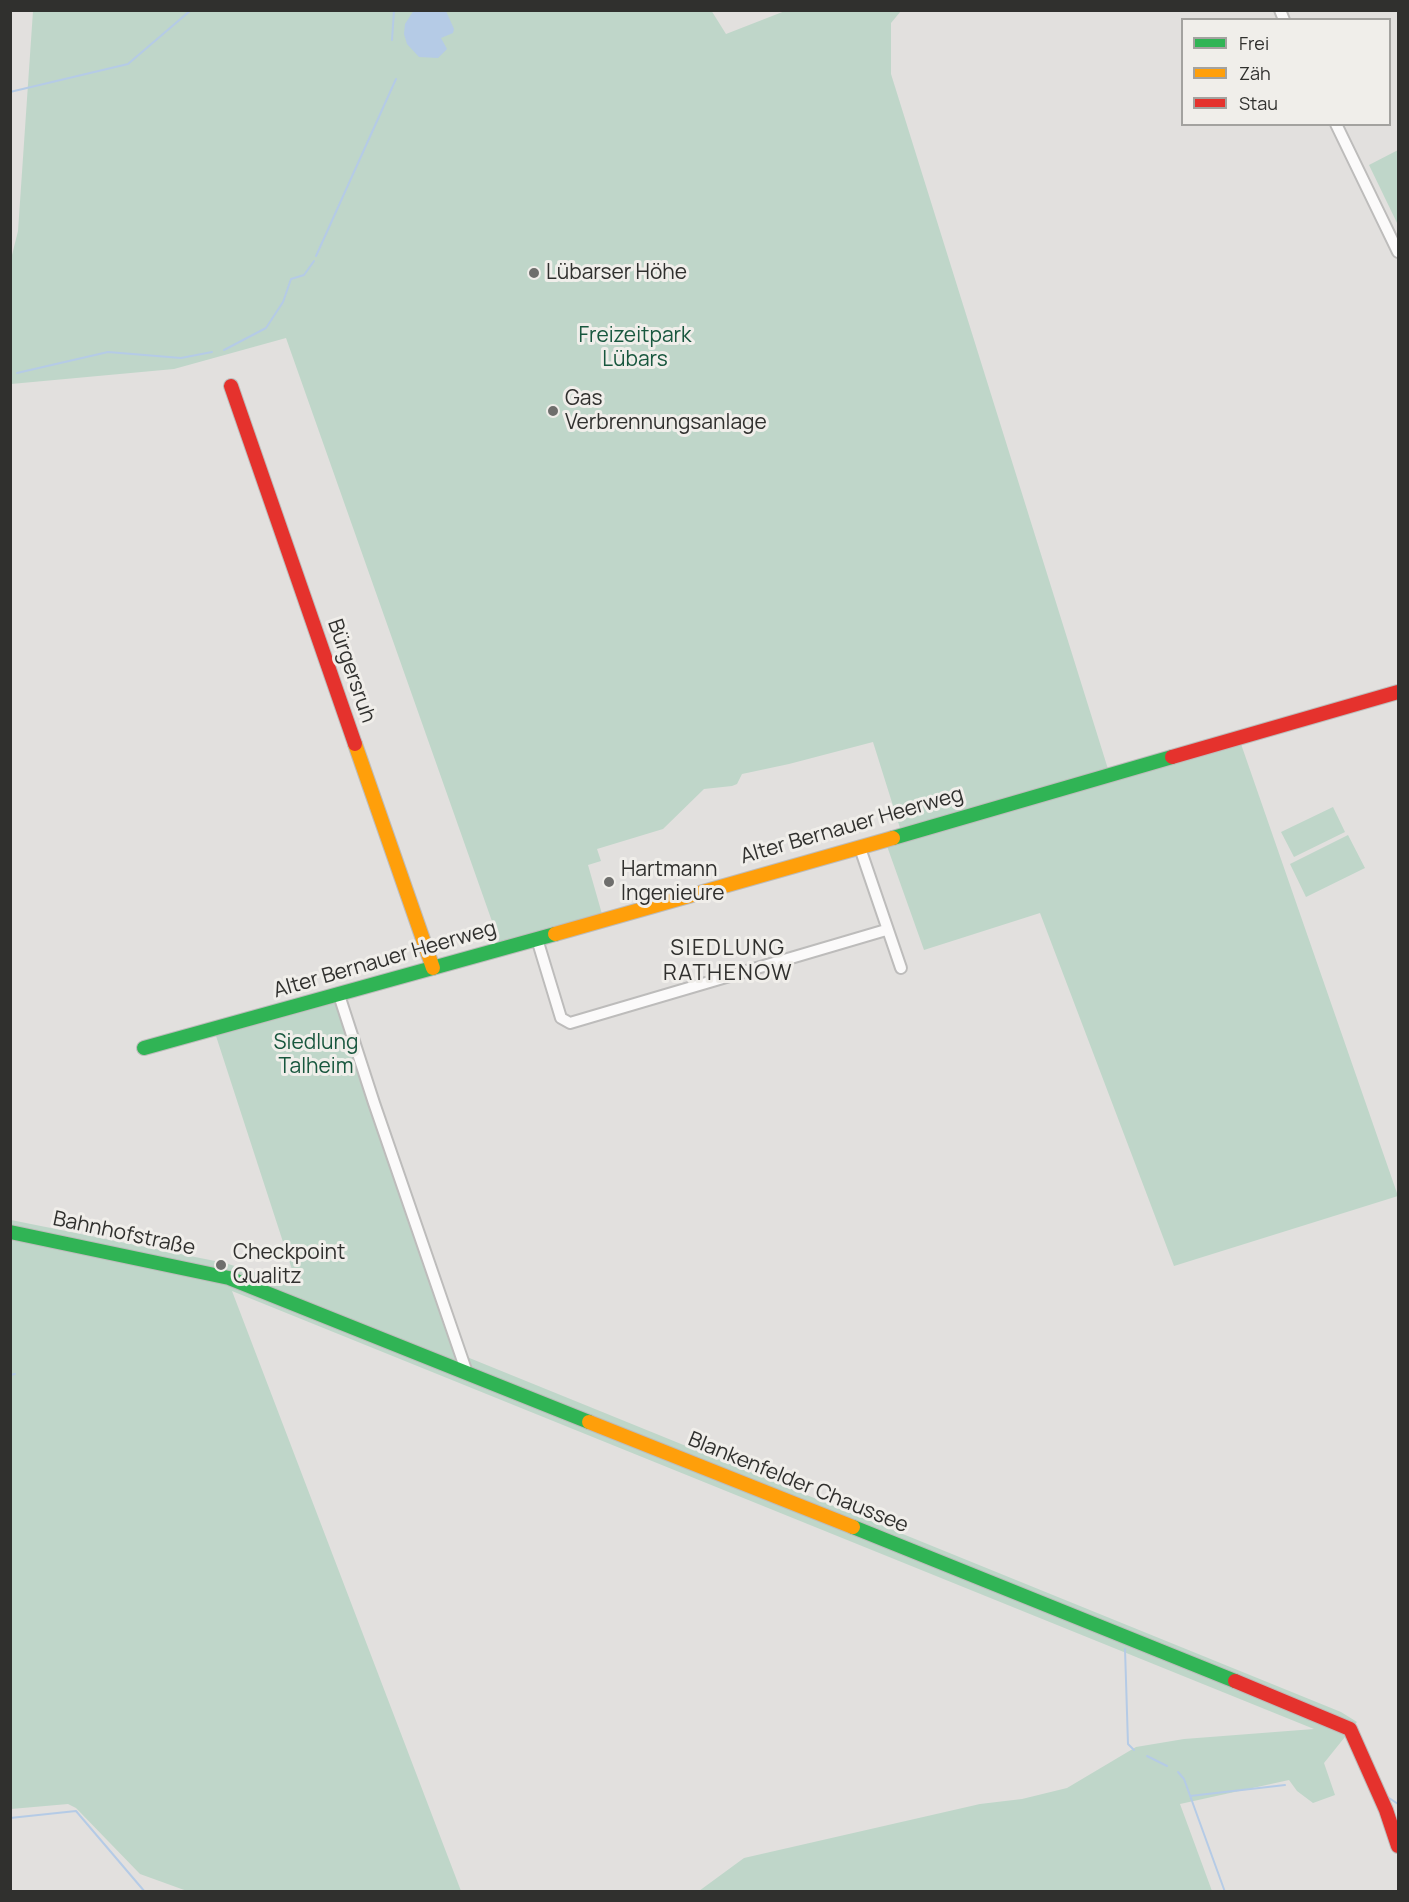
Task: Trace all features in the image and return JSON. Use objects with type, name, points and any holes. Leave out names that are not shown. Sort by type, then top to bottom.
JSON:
[{"type":"street","points":[[1337,126],[1398,252]]},
{"type":"street","name":"Bürgersruh","points":[[231,386],[433,968]]},
{"type":"street","name":"Alter Bernauer Heerweg","points":[[144,1048],[860,848],[1398,692]]},
{"type":"street","points":[[860,848],[886,930],[901,968]]},
{"type":"street","points":[[537,939],[561,1017],[570,1023],[886,930]]},
{"type":"street","points":[[339,995],[466,1370]]},
{"type":"street","name":"Bahnhofstraße","points":[[10,1232],[229,1278]]},
{"type":"street","name":"Blankenfelder Chaussee","points":[[229,1278],[466,1370],[1166,1652],[1350,1730],[1386,1810],[1398,1846]]},
{"type":"green space","name":"Freizeitpark Lübars","points":[[711,10],[726,34],[785,11],[901,11],[891,23],[891,74],[1108,769],[900,828],[873,742],[742,774],[737,784],[732,786],[704,789],[663,829],[597,849],[601,861],[588,865],[602,914],[500,944],[286,338],[174,369],[11,384],[11,259],[18,231],[33,11]]},
{"type":"green space","points":[[1398,150],[1398,225],[1369,165]]},
{"type":"green space","points":[[1241,744],[1398,1196],[1174,1266],[1040,913],[924,950],[887,846]]},
{"type":"green space","points":[[1333,807],[1345,832],[1294,857],[1281,832]]},
{"type":"green space","points":[[1348,835],[1365,868],[1306,897],[1290,864]]},
{"type":"green space","name":"Siedlung Talheim","points":[[342,1001],[462,1355],[1341,1712],[1357,1722],[1324,1763],[1335,1795],[1313,1803],[1297,1791],[1289,1780],[1180,1804],[1212,1891],[699,1891],[744,1858],[980,1804],[1022,1799],[1067,1788],[1136,1747],[1184,1739],[1314,1729],[232,1291],[461,1891],[187,1891],[140,1874],[76,1808],[68,1804],[11,1809],[11,1220],[225,1263],[297,1285],[216,1036]]},
{"type":"water","points":[[414,10],[446,11],[454,29],[453,33],[441,38],[447,49],[438,58],[419,57],[407,44],[404,34],[405,24]]},
{"type":"waterway","points":[[10,92],[128,64],[191,10]]},
{"type":"waterway","points":[[392,40],[394,10]]},
{"type":"waterway","points":[[316,256],[396,79]]},
{"type":"waterway","points":[[224,350],[266,328],[283,302],[291,279],[304,275],[314,261]]},
{"type":"waterway","points":[[17,373],[108,352],[181,358],[212,352]]},
{"type":"waterway","points":[[10,1375],[15,1374]]},
{"type":"waterway","points":[[1125,1649],[1128,1744],[1134,1750]]},
{"type":"waterway","points":[[1147,1756],[1167,1766]]},
{"type":"waterway","points":[[1178,1772],[1184,1779],[1225,1892]]},
{"type":"waterway","points":[[1190,1796],[1285,1785]]},
{"type":"waterway","points":[[1386,1796],[1398,1804]]},
{"type":"waterway","points":[[10,1818],[76,1811],[145,1892]]},
{"type":"traffic: fast","points":[[893,838],[1172,757]]},
{"type":"traffic: fast","points":[[144,1048],[555,934]]},
{"type":"traffic: fast","points":[[10,1232],[229,1278],[589,1422]]},
{"type":"traffic: fast","points":[[853,1527],[1235,1681]]},
{"type":"traffic: slow","points":[[355,744],[433,968]]},
{"type":"traffic: slow","points":[[555,934],[893,838]]},
{"type":"traffic: slow","points":[[589,1422],[853,1527]]},
{"type":"traffic: jam","points":[[231,386],[355,744]]},
{"type":"traffic: jam","points":[[1172,757],[1398,692]]},
{"type":"traffic: jam","points":[[1235,1681],[1350,1729],[1386,1810],[1398,1846]]},
{"type":"place","name":"Lübarser Höhe","points":[[534,273]]},
{"type":"place","name":"Gas Verbrennungsanlage","points":[[553,411]]},
{"type":"place","name":"Hartmann Ingenieure","points":[[609,882]]},
{"type":"place","name":"Checkpoint Qualitz","points":[[221,1265]]},
{"type":"district","name":"SIEDLUNG RATHENOW","points":[[728,962]]}]
